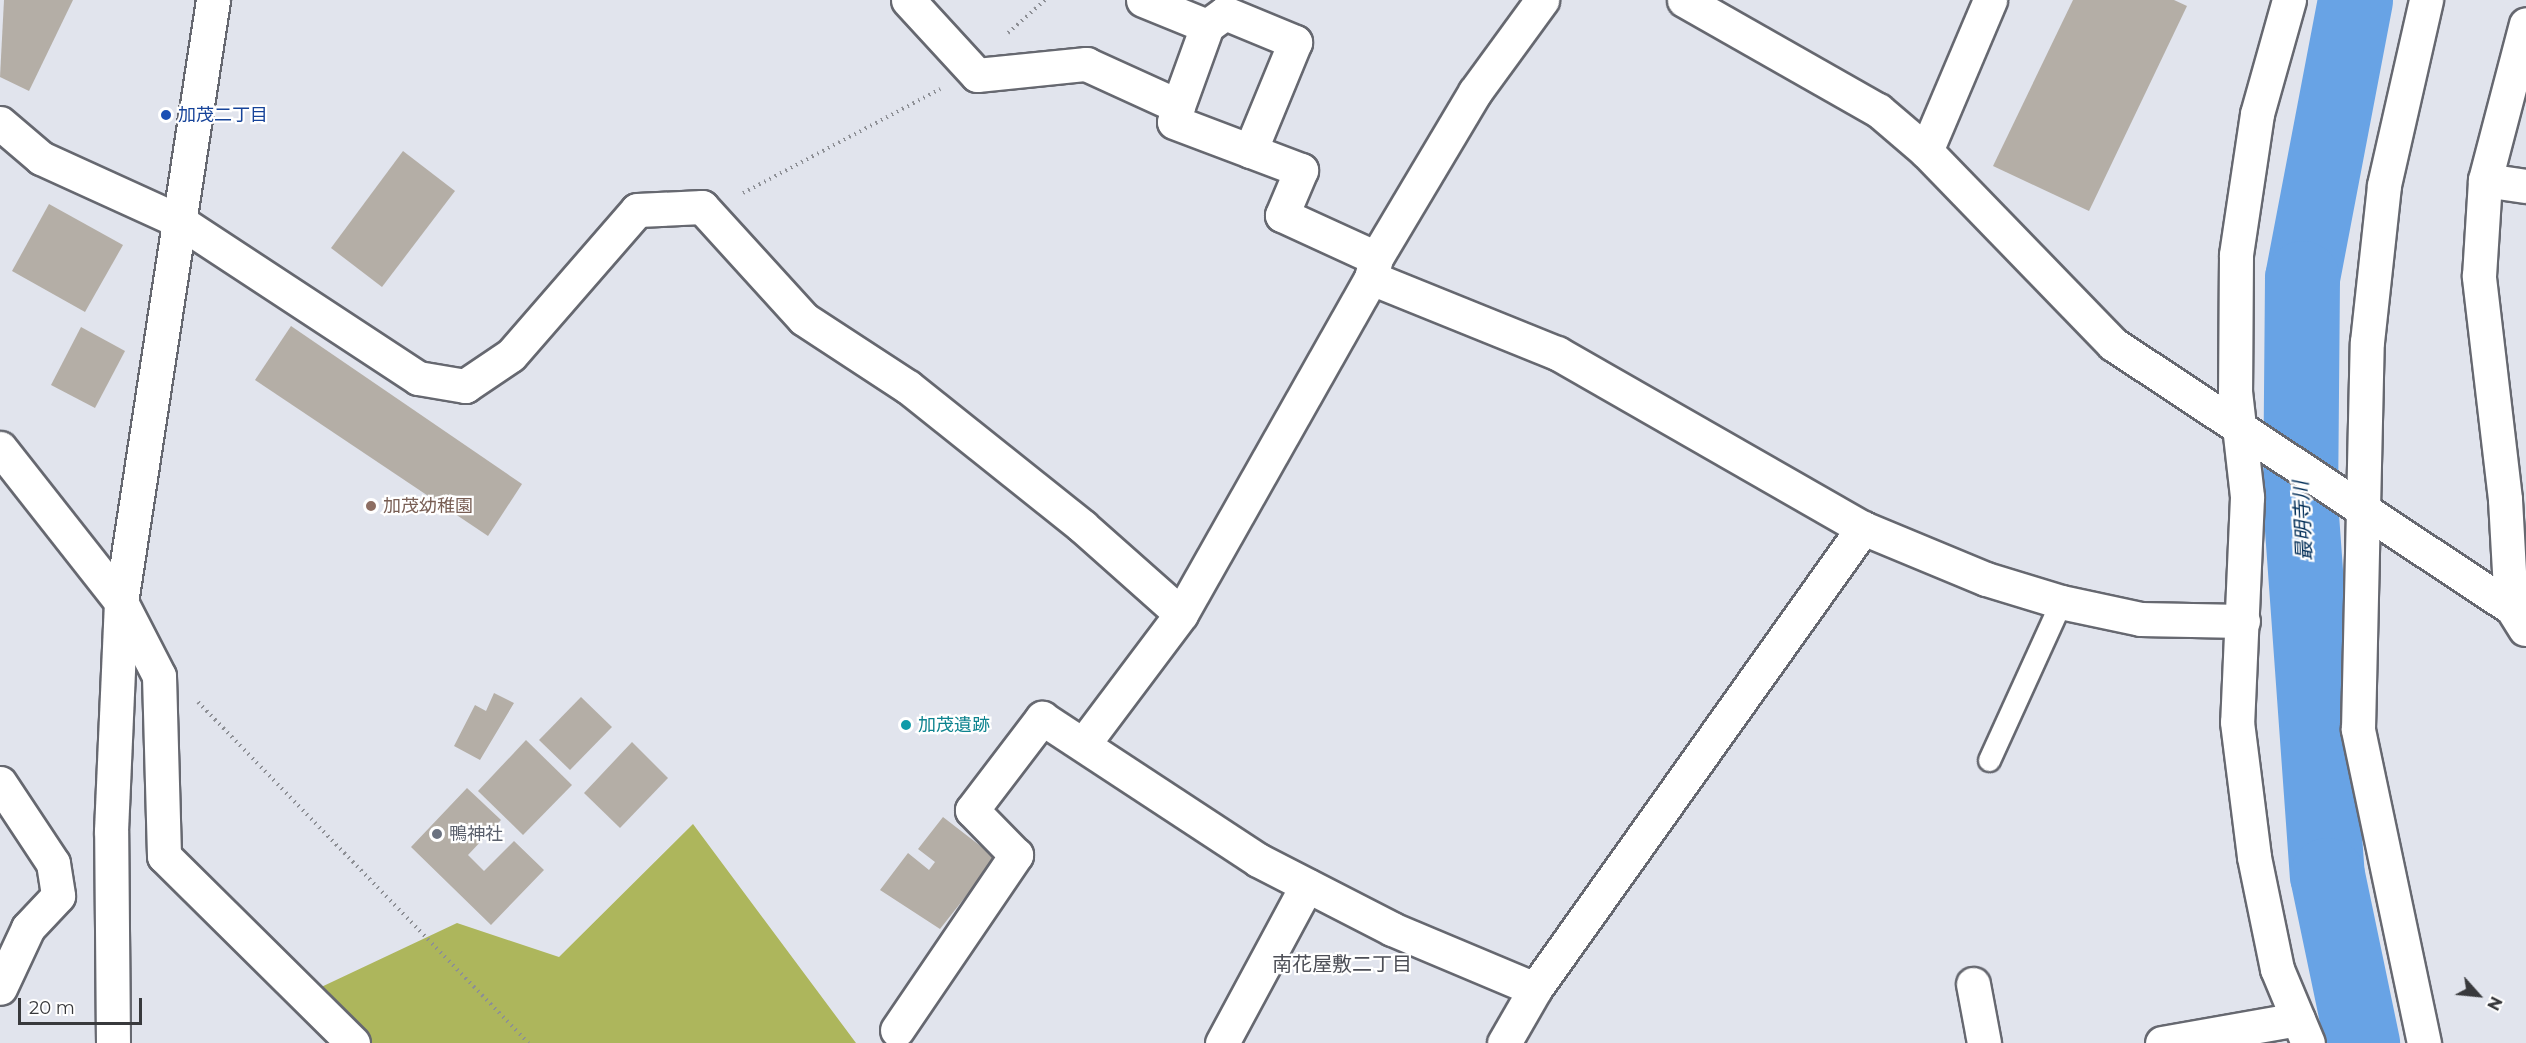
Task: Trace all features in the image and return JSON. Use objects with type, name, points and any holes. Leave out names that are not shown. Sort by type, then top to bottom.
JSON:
[{"type":"street","points":[[113,1043],[111,831],[121,602],[213,0]]},
{"type":"street","points":[[908,0],[977,75],[1086,64],[1178,106]]},
{"type":"street","points":[[1143,0],[1207,26]]},
{"type":"street","points":[[1085,742],[1181,614],[1475,92],[1542,0]]},
{"type":"street","points":[[1684,0],[1821,73],[1878,110],[1926,151],[2113,344],[2246,436],[2521,618]]},
{"type":"street","points":[[1926,151],[1990,0]]},
{"type":"street","points":[[2162,1043],[2303,1031],[2277,969],[2254,857],[2237,722],[2247,497],[2236,255],[2257,114],[2289,0]]},
{"type":"street","points":[[2424,1043],[2358,729],[2352,504],[2384,185],[2426,0]]},
{"type":"street","points":[[1250,151],[1295,42],[1225,13],[1207,26],[1174,122],[1250,151],[1301,170],[1282,215],[1374,268],[1557,353],[1863,528],[1986,579],[2061,602],[2140,619],[2243,621]]},
{"type":"street","points":[[2521,618],[2479,276],[2485,180],[2526,24]]},
{"type":"street","points":[[0,123],[41,158],[180,221],[418,378],[465,386],[511,355],[638,210],[702,207],[804,319],[908,387],[1082,526],[1181,614]]},
{"type":"street","points":[[2485,180],[2526,186]]},
{"type":"street","points":[[0,448],[121,602],[159,676],[164,856],[353,1043]]},
{"type":"street","points":[[1512,1040],[1535,989],[1863,528]]},
{"type":"street","points":[[897,1030],[1016,855],[972,810],[1042,718],[1085,742],[1258,860],[1392,929],[1535,989]]},
{"type":"street","points":[[0,783],[53,863],[58,896],[14,929],[0,988]]},
{"type":"street","points":[[1222,1043],[1307,885]]},
{"type":"street","points":[[1973,984],[1984,1043]]},
{"type":"lane","points":[[1989,760],[2061,602]]},
{"type":"path","points":[[702,207],[753,190],[926,101],[969,67],[1045,0]]},
{"type":"path","points":[[159,676],[181,683],[528,1043]]},
{"type":"green space","points":[[693,824],[856,1043],[370,1043],[317,989],[457,923],[559,957]]},
{"type":"building","points":[[4,0],[73,0],[29,91],[0,77]]},
{"type":"building","points":[[2073,0],[2174,0],[2187,6],[2089,211],[1993,166]]},
{"type":"building","points":[[403,151],[455,191],[382,287],[331,248]]},
{"type":"building","points":[[49,204],[123,245],[85,312],[12,271]]},
{"type":"building","points":[[291,326],[522,484],[488,536],[255,380]]},
{"type":"building","points":[[81,327],[125,351],[95,408],[51,385]]},
{"type":"building","points":[[494,693],[514,703],[480,760],[454,746],[475,705],[486,711]]},
{"type":"building","points":[[581,697],[612,727],[570,770],[539,740]]},
{"type":"building","points":[[526,740],[572,785],[523,835],[478,791]]},
{"type":"building","points":[[632,742],[668,778],[620,828],[584,793]]},
{"type":"building","points":[[467,788],[501,820],[468,855],[484,871],[514,841],[544,870],[491,925],[411,847]]},
{"type":"building","points":[[943,817],[996,858],[940,929],[880,890],[908,853],[929,870],[935,862],[918,849]]},
{"type":"waterway","name":"最明寺川","points":[[2355,0],[2302,278],[2300,501],[2327,875],[2362,1043]]},
{"type":"place","name":"加茂二丁目","points":[[166,115]]},
{"type":"place","name":"加茂幼稚園","points":[[371,506]]},
{"type":"place","name":"加茂遺跡","points":[[906,725]]},
{"type":"place","name":"鴨神社","points":[[437,834]]},
{"type":"district","name":"南花屋敷二丁目","points":[[1342,964]]}]
